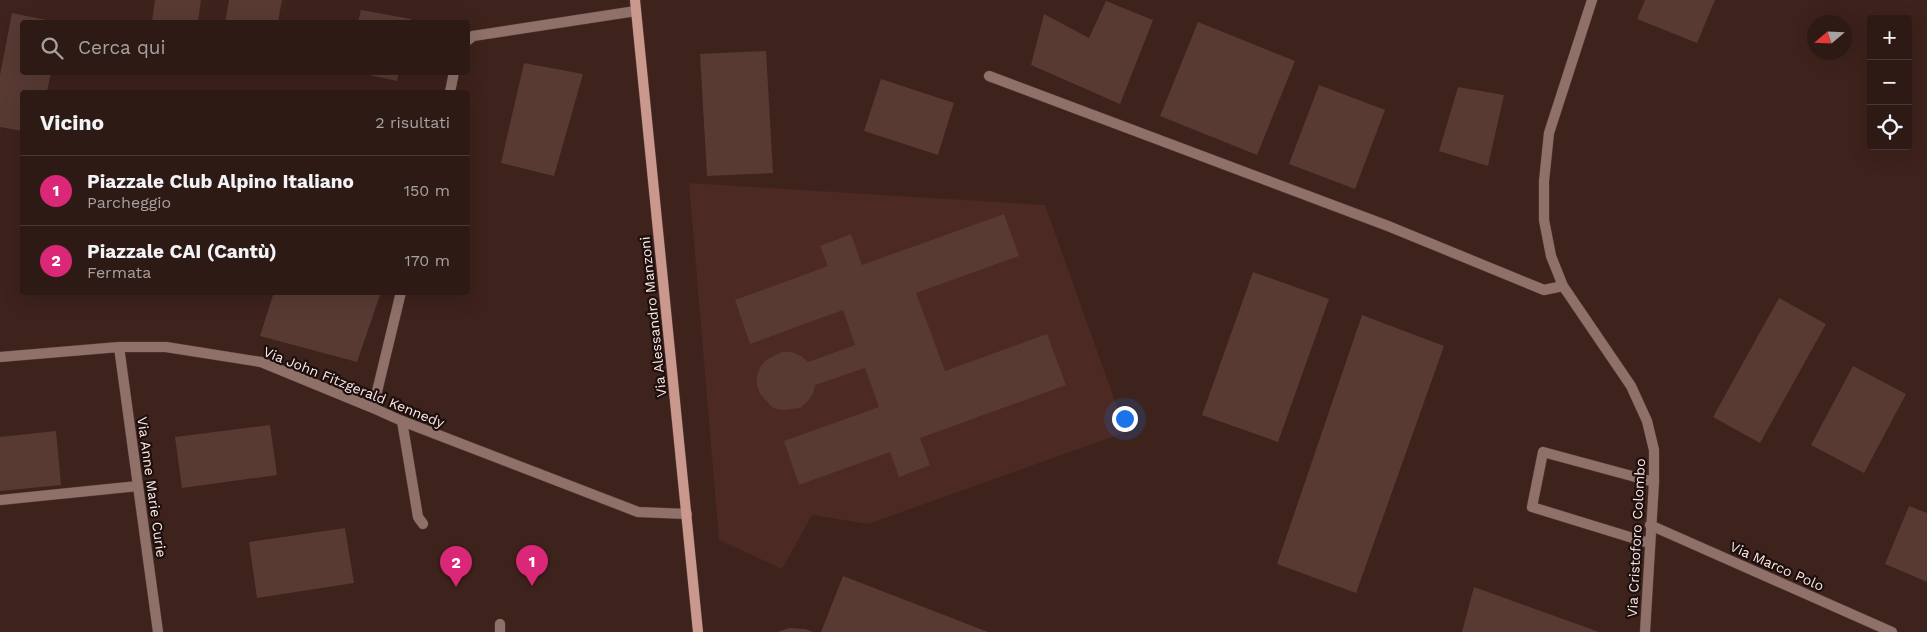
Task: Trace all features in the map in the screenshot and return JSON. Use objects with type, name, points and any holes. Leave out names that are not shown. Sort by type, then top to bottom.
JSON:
[{"type":"main road","name":"Via Alessandro Manzoni","points":[[635,0],[698,632]]},
{"type":"street","name":"Via Cristoforo Colombo","points":[[1592,0],[1549,133],[1544,181],[1544,220],[1551,256],[1563,286],[1632,386],[1647,421],[1654,450],[1654,482],[1645,632]]},
{"type":"street","points":[[470,38],[473,36],[636,11]]},
{"type":"street","points":[[450,90],[453,75]]},
{"type":"street","points":[[989,76],[1388,226],[1544,290],[1563,286]]},
{"type":"street","points":[[373,408],[400,295]]},
{"type":"street","name":"Via John Fitzgerald Kennedy","points":[[0,357],[119,347],[166,347],[261,362],[402,421],[638,512],[687,514]]},
{"type":"street","name":"Via Anne Marie Curie","points":[[119,347],[158,632]]},
{"type":"street","points":[[402,421],[418,517],[423,524]]},
{"type":"street","points":[[1649,543],[1532,507],[1543,452],[1654,482]]},
{"type":"street","points":[[0,500],[138,486]]},
{"type":"street","name":"Via Marco Polo","points":[[1650,524],[1892,632]]},
{"type":"shaded area","points":[[689,183],[1045,205],[1126,432],[868,524],[812,515],[782,569],[719,540]]},
{"type":"building","points":[[155,0],[201,0],[198,20],[152,20]]},
{"type":"building","points":[[229,0],[282,0],[278,20],[225,20]]},
{"type":"building","points":[[1645,0],[1715,0],[1697,43],[1637,19]]},
{"type":"building","points":[[1106,1],[1153,20],[1120,104],[1031,65],[1044,14],[1089,38]]},
{"type":"building","points":[[361,10],[411,19],[411,20],[358,20]]},
{"type":"building","points":[[12,13],[46,20],[20,20],[20,75],[50,75],[47,90],[20,90],[20,131],[0,127],[0,75]]},
{"type":"building","points":[[1198,22],[1295,61],[1257,155],[1160,116]]},
{"type":"building","points":[[766,51],[773,173],[707,176],[700,54]]},
{"type":"building","points":[[524,63],[583,74],[554,176],[501,163]]},
{"type":"building","points":[[370,75],[398,75],[397,81]]},
{"type":"building","points":[[881,79],[954,103],[938,155],[864,131]]},
{"type":"building","points":[[1319,85],[1385,110],[1355,189],[1289,164]]},
{"type":"building","points":[[1458,87],[1504,95],[1488,166],[1439,151]]},
{"type":"building","points":[[1004,214],[1019,256],[916,293],[945,371],[1047,334],[1066,385],[920,438],[930,465],[899,477],[890,452],[799,485],[784,441],[879,407],[865,368],[815,385],[813,394],[800,408],[782,410],[773,408],[760,394],[757,385],[760,367],[766,360],[782,352],[792,352],[808,362],[855,345],[843,310],[750,344],[735,300],[828,266],[820,246],[851,234],[862,265]]},
{"type":"building","points":[[1253,272],[1329,299],[1278,442],[1202,415]]},
{"type":"building","points":[[273,295],[380,295],[357,362],[260,336]]},
{"type":"building","points":[[1779,298],[1826,324],[1760,443],[1713,417]]},
{"type":"building","points":[[1362,315],[1444,346],[1356,593],[1277,564]]},
{"type":"building","points":[[1853,366],[1906,394],[1864,473],[1811,445]]},
{"type":"building","points":[[270,425],[277,475],[182,488],[175,437]]},
{"type":"building","points":[[56,431],[61,485],[0,491],[0,437]]},
{"type":"building","points":[[1909,506],[1927,513],[1927,582],[1885,564]]},
{"type":"building","points":[[345,528],[354,583],[257,598],[249,542]]},
{"type":"building","points":[[843,576],[988,632],[821,632]]},
{"type":"building","points":[[1474,587],[1599,632],[1462,632]]},
{"type":"building","points":[[789,628],[805,629],[813,632],[777,632]]},
{"type":"place","name":"Piazzale Club Alpino Italiano","points":[[532,586]]},
{"type":"place","name":"Piazzale CAI (Cantù)","points":[[456,587]]}]
